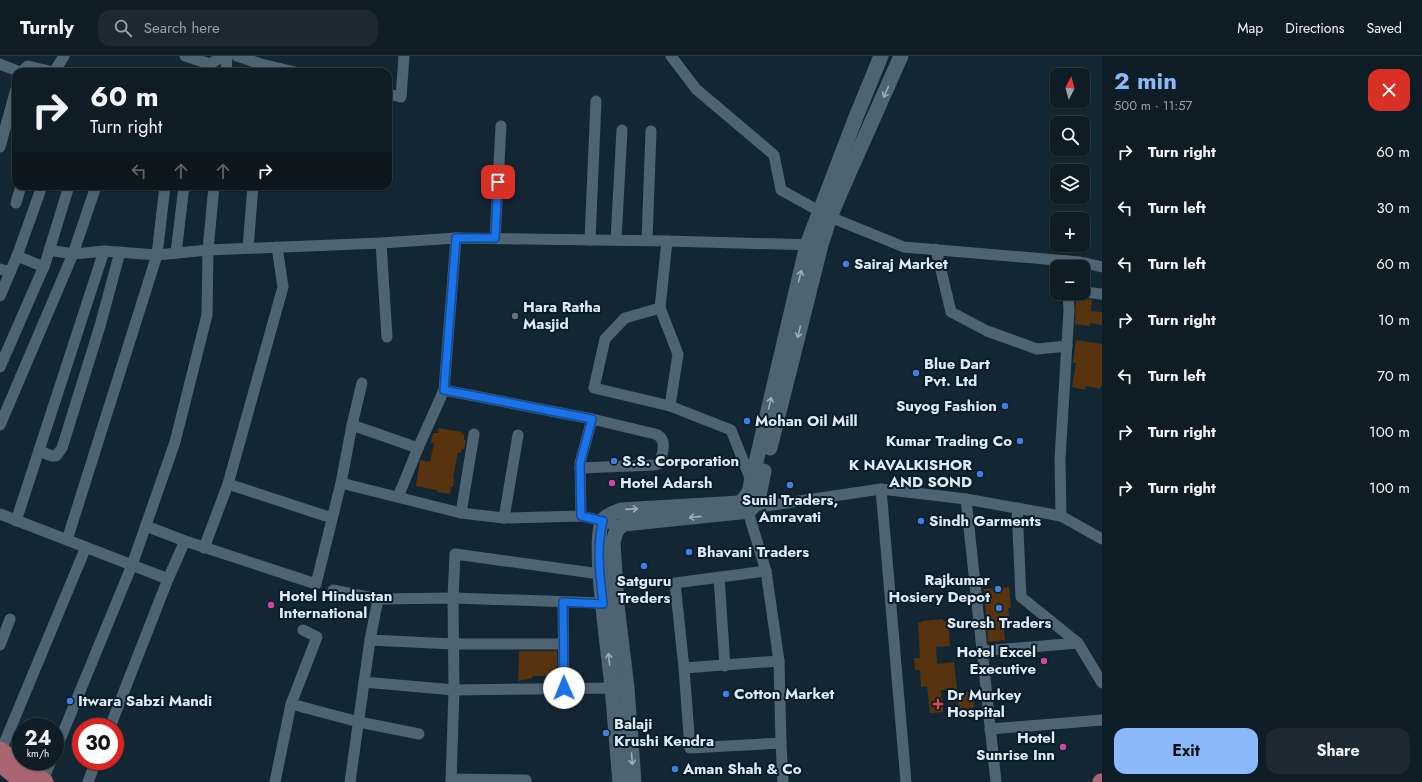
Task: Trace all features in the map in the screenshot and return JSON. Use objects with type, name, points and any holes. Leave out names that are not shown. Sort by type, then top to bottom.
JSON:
[{"type":"main road","points":[[0,755],[44,782]]},
{"type":"main road","points":[[0,755],[23,782]]},
{"type":"street","points":[[56,68],[64,56]]},
{"type":"street","points":[[185,56],[208,68],[223,56]]},
{"type":"street","points":[[226,68],[228,56]]},
{"type":"street","points":[[237,56],[261,68]]},
{"type":"street","points":[[392,95],[401,97],[404,56]]},
{"type":"street","points":[[671,56],[696,89],[774,155],[781,190],[825,214],[904,247],[936,249],[1050,262]]},
{"type":"street","points":[[634,782],[620,688],[603,604],[599,539],[603,521],[612,514],[621,510],[739,503],[752,496],[814,245],[881,56]]},
{"type":"street","points":[[825,214],[901,56]]},
{"type":"street","points":[[0,64],[12,69]]},
{"type":"street","points":[[25,68],[28,66],[37,68]]},
{"type":"street","points":[[590,240],[596,101]]},
{"type":"street","points":[[0,147],[12,104]]},
{"type":"street","points":[[495,238],[501,126]]},
{"type":"street","points":[[616,240],[622,130]]},
{"type":"street","points":[[647,240],[651,131]]},
{"type":"street","points":[[16,203],[20,190]]},
{"type":"street","points":[[0,296],[5,271],[17,256],[41,190]]},
{"type":"street","points":[[0,367],[44,267],[68,190]]},
{"type":"street","points":[[0,424],[73,254],[95,190]]},
{"type":"street","points":[[68,540],[158,255],[165,190]]},
{"type":"street","points":[[176,253],[184,190]]},
{"type":"street","points":[[64,730],[132,565],[174,442],[206,315],[208,250],[214,190]]},
{"type":"street","points":[[248,248],[253,190]]},
{"type":"street","points":[[49,250],[73,254],[104,251],[158,255],[208,250],[381,243],[456,238],[667,240],[814,245]]},
{"type":"street","points":[[398,497],[444,390],[456,238]]},
{"type":"street","points":[[667,240],[660,308],[678,354],[670,406]]},
{"type":"street","points":[[381,243],[387,337]]},
{"type":"street","points":[[204,548],[228,484],[283,287],[277,247]]},
{"type":"street","points":[[936,249],[951,312],[987,332],[1037,349],[1067,346]]},
{"type":"street","points":[[16,521],[104,251]]},
{"type":"street","points":[[39,451],[56,456],[62,448],[100,326],[120,252]]},
{"type":"street","points":[[17,256],[44,267]]},
{"type":"street","points":[[1090,264],[1102,267]]},
{"type":"street","points":[[1090,293],[1102,294]]},
{"type":"street","points":[[1061,516],[1060,459],[1068,300]]},
{"type":"street","points":[[660,308],[625,318],[605,339],[594,388],[670,406],[731,430],[752,496],[766,571],[779,661],[780,743],[783,782]]},
{"type":"street","points":[[146,526],[204,548],[316,584],[341,483],[352,424],[362,383]]},
{"type":"street","points":[[444,390],[592,419],[660,436],[664,442],[660,460],[658,464],[654,466],[580,468]]},
{"type":"street","points":[[581,516],[580,463],[592,419]]},
{"type":"street","points":[[352,424],[418,448]]},
{"type":"street","points":[[461,513],[474,434]]},
{"type":"street","points":[[504,518],[518,435]]},
{"type":"street","points":[[341,483],[461,513],[504,518],[581,516],[603,521],[618,528]]},
{"type":"street","points":[[228,484],[332,518]]},
{"type":"street","points":[[881,489],[906,782]]},
{"type":"street","points":[[620,782],[620,688],[613,543],[618,528],[624,524],[752,496],[766,506],[881,489],[966,499],[1061,516],[1102,539]]},
{"type":"street","points":[[966,499],[996,782]]},
{"type":"street","points":[[1017,508],[1020,597],[1078,643],[1102,683]]},
{"type":"street","points":[[0,514],[168,580]]},
{"type":"street","points":[[114,718],[185,541]]},
{"type":"street","points":[[0,755],[86,547]]},
{"type":"street","points":[[526,782],[526,780],[451,780],[454,690],[452,598],[455,554],[600,574]]},
{"type":"street","points":[[766,571],[675,583],[684,668],[690,748],[780,743]]},
{"type":"street","points":[[719,578],[725,666]]},
{"type":"street","points":[[333,590],[378,599],[452,598],[603,604]]},
{"type":"street","points":[[350,782],[370,640],[378,599]]},
{"type":"street","points":[[563,602],[564,688]]},
{"type":"street","points":[[0,645],[10,619]]},
{"type":"street","points":[[275,782],[291,704],[317,637],[303,630]]},
{"type":"street","points":[[370,640],[453,644],[563,644]]},
{"type":"street","points":[[982,650],[1078,643]]},
{"type":"street","points":[[684,668],[779,661]]},
{"type":"street","points":[[364,682],[454,690],[620,688]]},
{"type":"street","points":[[291,704],[359,722],[419,734]]},
{"type":"street","points":[[990,729],[1102,720]]},
{"type":"street","points":[[44,782],[48,770]]},
{"type":"street","points":[[88,782],[93,770]]},
{"type":"building","points":[[1076,300],[1092,300],[1091,311],[1102,312],[1102,325],[1090,323],[1090,326],[1075,324]]},
{"type":"building","points":[[1076,340],[1102,344],[1102,386],[1100,389],[1086,386],[1085,390],[1072,387],[1076,363],[1073,363]]},
{"type":"building","points":[[438,428],[462,432],[462,434],[464,434],[464,440],[466,440],[464,449],[462,449],[461,453],[458,452],[453,478],[453,487],[451,487],[450,494],[416,486],[420,460],[430,462],[434,443],[431,443],[433,433],[438,433]]},
{"type":"building","points":[[1009,587],[1011,608],[1008,608],[1009,617],[1002,617],[1005,640],[988,642],[984,589]]},
{"type":"building","points":[[943,619],[943,621],[948,621],[950,646],[936,647],[937,664],[954,662],[957,689],[941,690],[943,712],[930,713],[927,686],[921,687],[920,670],[915,670],[914,658],[920,658],[918,623],[922,621]]},
{"type":"building","points":[[519,651],[557,651],[557,676],[532,676],[532,678],[518,681]]},
{"type":"building","points":[[973,692],[974,708],[958,709],[957,693]]},
{"type":"place","name":"Sairaj Market","points":[[846,264]]},
{"type":"place","name":"Hara Ratha Masjid","points":[[515,316]]},
{"type":"place","name":"Blue Dart Pvt. Ltd","points":[[916,373]]},
{"type":"place","name":"Suyog Fashion","points":[[1005,406]]},
{"type":"place","name":"Mohan Oil Mill","points":[[747,421]]},
{"type":"place","name":"Kumar Trading Co","points":[[1020,441]]},
{"type":"place","name":"S.S. Corporation","points":[[614,461]]},
{"type":"place","name":"K NAVALKISHOR AND SOND","points":[[980,474]]},
{"type":"place","name":"Hotel Adarsh","points":[[612,483]]},
{"type":"place","name":"Sunil Traders, Amravati","points":[[790,485]]},
{"type":"place","name":"Sindh Garments","points":[[921,521]]},
{"type":"place","name":"Bhavani Traders","points":[[689,552]]},
{"type":"place","name":"Satguru Treders","points":[[644,566]]},
{"type":"place","name":"Rajkumar Hosiery Depot","points":[[998,589]]},
{"type":"place","name":"Hotel Hindustan International","points":[[271,605]]},
{"type":"place","name":"Suresh Traders","points":[[999,608]]},
{"type":"place","name":"Hotel Excel Executive","points":[[1044,661]]},
{"type":"place","name":"Cotton Market","points":[[726,694]]},
{"type":"place","name":"Itwara Sabzi Mandi","points":[[70,701]]},
{"type":"place","name":"Dr Murkey Hospital","points":[[938,704]]},
{"type":"place","name":"Balaji Krushi Kendra","points":[[606,733]]},
{"type":"place","name":"Hotel Sunrise Inn","points":[[1063,747]]},
{"type":"place","name":"Aman Shah & Co","points":[[675,769]]},
{"type":"route","points":[[498,182],[495,238],[456,238],[444,390],[592,419],[580,463],[581,516],[603,521],[599,539],[603,604],[563,602],[564,688]]}]
